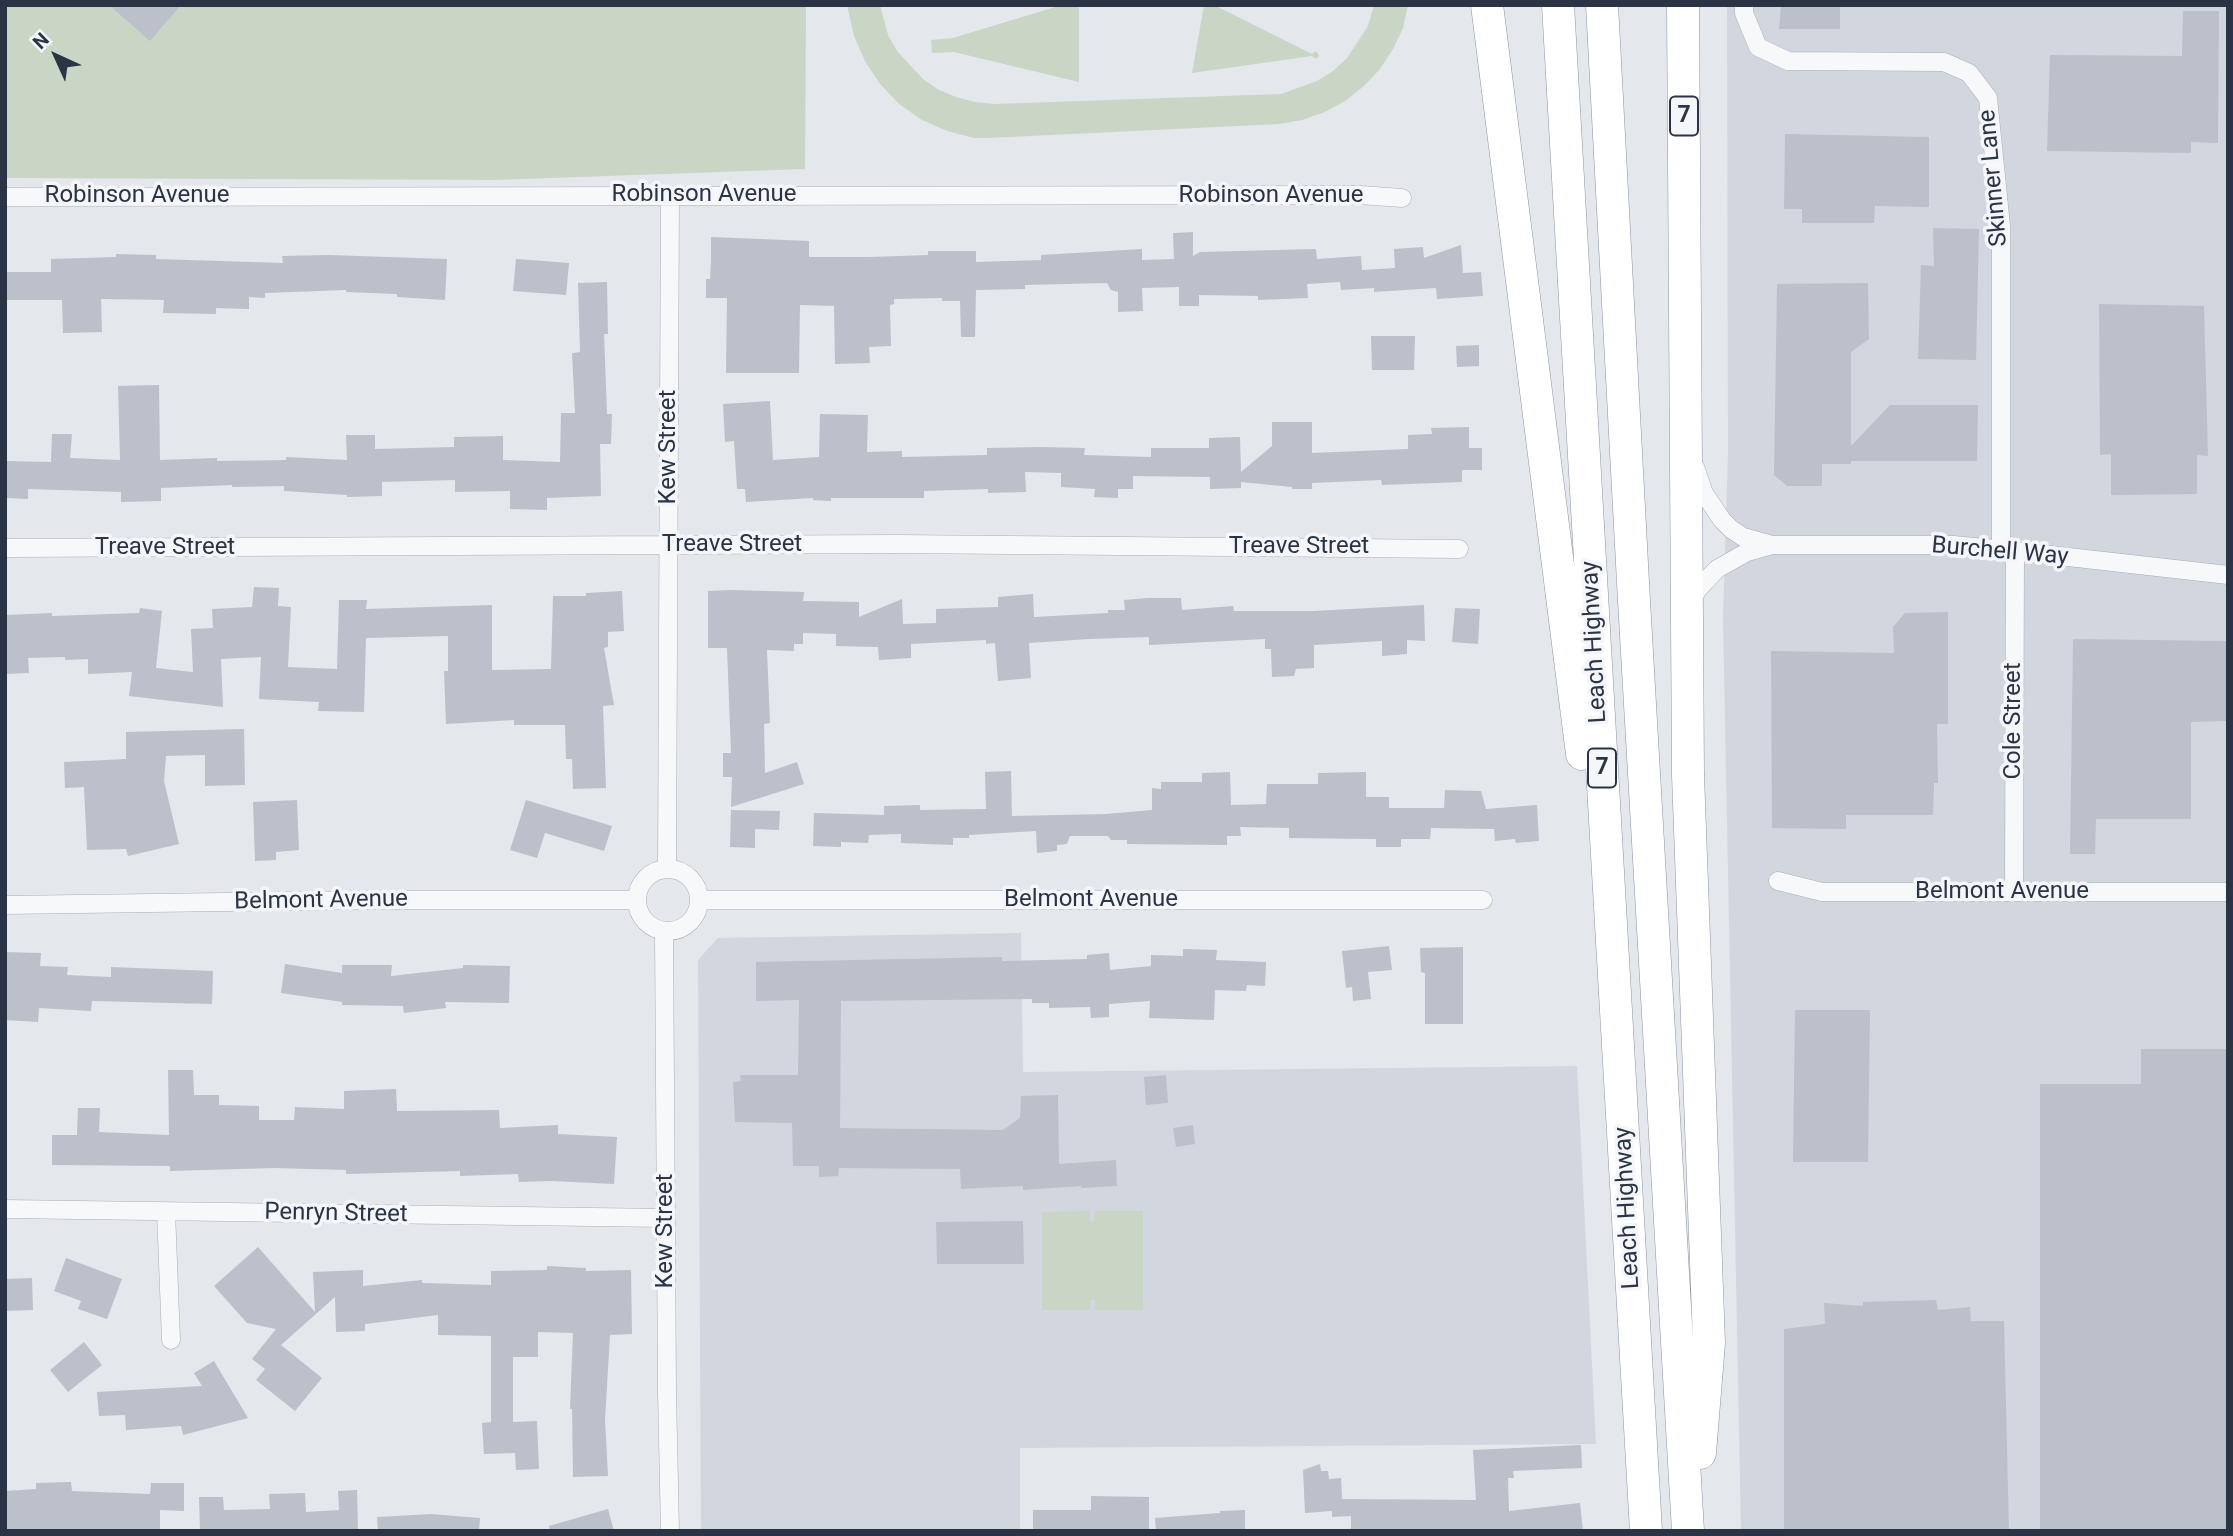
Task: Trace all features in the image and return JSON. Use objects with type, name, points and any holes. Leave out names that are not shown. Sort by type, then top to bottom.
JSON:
[{"type":"highway","points":[[1486,5],[1615,1009]]},
{"type":"highway","name":"Leach Highway","points":[[1558,5],[1646,1531]]},
{"type":"highway","name":"Leach Highway","points":[[1602,5],[1688,1531]]},
{"type":"highway","name":"7","points":[[1683,5],[1688,775],[1709,1343],[1693,1531]]},
{"type":"street","name":"Skinner Lane","points":[[1744,5],[1744,13],[1758,47],[1788,61],[1944,62],[1969,73],[1988,98],[2001,226],[2008,550]]},
{"type":"street","name":"Kew Street","points":[[667,868],[670,195]]},
{"type":"street","name":"Robinson Avenue","points":[[5,197],[1360,195],[1402,198]]},
{"type":"street","name":"Burchell Way","points":[[1686,440],[1704,493],[1722,520],[1743,537],[1772,545],[1952,545],[2228,575]]},
{"type":"street","name":"Treave Street","points":[[5,548],[909,544],[1460,549]]},
{"type":"street","name":"Burchell Way","points":[[1687,607],[1698,589],[1717,569],[1740,556],[1772,545]]},
{"type":"street","name":"Cole Street","points":[[2008,550],[2014,892]]},
{"type":"street","points":[[667,868],[687,874],[698,890],[700,900],[693,920],[675,931],[664,931],[648,924],[642,917],[637,900],[642,882],[649,875],[667,868]]},
{"type":"street","name":"Belmont Avenue","points":[[1778,881],[1822,892],[2228,892]]},
{"type":"street","name":"Belmont Avenue","points":[[5,905],[637,900]]},
{"type":"street","name":"Belmont Avenue","points":[[700,900],[1483,900]]},
{"type":"street","name":"Kew Street","points":[[664,931],[670,1531]]},
{"type":"street","name":"Penryn Street","points":[[5,1209],[666,1218]]},
{"type":"street","points":[[166,1211],[171,1340]]},
{"type":"shaded area","points":[[1727,5],[2228,5],[2228,1531],[1741,1531],[1723,618],[1728,454]]},
{"type":"shaded area","points":[[1021,933],[1023,1072],[1577,1066],[1596,1444],[1020,1448],[1020,1531],[701,1531],[698,960],[718,938]]},
{"type":"green space","points":[[5,5],[806,5],[805,169],[496,180],[5,178]]},
{"type":"green space","points":[[847,5],[880,5],[888,35],[897,51],[923,79],[939,90],[975,102],[994,104],[1281,94],[1317,81],[1347,58],[1368,26],[1374,5],[1408,5],[1403,28],[1380,69],[1345,101],[1302,120],[1279,124],[974,138],[947,131],[922,120],[899,104],[880,84],[865,61],[854,36]]},
{"type":"green space","points":[[1062,5],[1079,5],[1079,82],[954,52],[932,53],[931,40],[953,38]]},
{"type":"green space","points":[[1204,5],[1214,5],[1312,54],[1316,51],[1319,56],[1316,59],[1312,56],[1192,73]]},
{"type":"green space","points":[[1090,1211],[1090,1221],[1094,1221],[1095,1211],[1143,1211],[1143,1310],[1095,1310],[1095,1300],[1091,1300],[1090,1310],[1042,1310],[1042,1212]]},
{"type":"building","points":[[109,5],[181,5],[150,41]]},
{"type":"building","points":[[1781,5],[1840,5],[1840,29],[1779,29]]},
{"type":"building","points":[[2183,11],[2219,11],[2218,143],[2191,142],[2191,153],[2047,151],[2050,55],[2182,56]]},
{"type":"building","points":[[1785,134],[1929,137],[1929,207],[1875,206],[1874,223],[1802,223],[1802,209],[1784,209]]},
{"type":"building","points":[[1933,228],[1979,229],[1976,360],[1918,359],[1921,265],[1934,266]]},
{"type":"building","points":[[1193,232],[1193,256],[1200,252],[1316,249],[1317,259],[1361,256],[1362,270],[1395,268],[1394,249],[1423,247],[1424,258],[1461,245],[1463,273],[1481,272],[1483,296],[1437,299],[1436,288],[1374,292],[1374,288],[1341,290],[1340,282],[1307,284],[1308,298],[1258,300],[1258,296],[1199,295],[1199,306],[1179,306],[1179,287],[1142,288],[1143,311],[1118,312],[1118,292],[1111,290],[1107,283],[1025,285],[1025,289],[976,290],[975,337],[961,337],[960,301],[942,301],[942,298],[894,299],[894,304],[890,305],[891,346],[869,347],[870,363],[835,364],[834,306],[800,305],[799,373],[726,373],[727,298],[706,298],[706,279],[710,279],[711,237],[809,241],[809,257],[928,255],[928,251],[976,251],[976,262],[1041,260],[1041,255],[1142,249],[1142,260],[1174,259],[1173,233]]},
{"type":"building","points":[[116,254],[156,255],[156,259],[283,263],[282,256],[447,259],[445,300],[346,290],[265,293],[265,298],[249,297],[249,309],[216,308],[216,314],[163,313],[164,300],[101,299],[102,332],[63,333],[62,300],[5,300],[5,272],[51,272],[51,259],[116,257]]},
{"type":"building","points":[[516,259],[569,263],[566,295],[513,291]]},
{"type":"building","points":[[607,282],[608,334],[604,334],[607,414],[612,414],[611,444],[600,444],[601,496],[547,498],[547,510],[510,509],[510,491],[455,492],[455,480],[382,482],[382,496],[347,497],[284,491],[284,486],[232,485],[161,488],[161,501],[121,502],[121,492],[28,489],[28,499],[5,498],[5,461],[51,462],[52,434],[72,434],[70,458],[120,460],[118,386],[159,385],[160,460],[286,460],[286,457],[347,460],[346,435],[375,435],[375,449],[454,447],[454,437],[503,436],[503,460],[560,462],[561,413],[575,413],[572,353],[580,352],[578,283]]},
{"type":"building","points":[[1868,283],[1869,339],[1851,352],[1851,446],[1890,405],[1978,405],[1977,461],[1851,461],[1851,464],[1822,464],[1822,486],[1787,486],[1774,475],[1777,284]]},
{"type":"building","points":[[2099,304],[2204,306],[2208,456],[2197,455],[2197,494],[2111,495],[2111,454],[2100,455]]},
{"type":"building","points":[[1371,336],[1415,336],[1414,370],[1372,370]]},
{"type":"building","points":[[1479,345],[1479,366],[1457,367],[1456,346]]},
{"type":"building","points":[[770,401],[773,460],[819,457],[820,414],[868,415],[867,452],[902,451],[902,457],[987,455],[987,448],[1040,447],[1085,448],[1084,455],[1151,457],[1151,448],[1209,448],[1209,438],[1240,437],[1241,472],[1272,446],[1272,422],[1312,422],[1312,453],[1408,449],[1408,435],[1432,434],[1431,428],[1469,427],[1469,448],[1482,448],[1482,470],[1462,470],[1462,482],[1382,485],[1381,480],[1312,483],[1312,489],[1241,482],[1241,488],[1210,489],[1210,477],[1133,476],[1133,489],[1118,489],[1118,498],[1094,497],[1095,489],[1061,487],[1061,473],[1025,472],[1026,492],[988,493],[988,489],[924,491],[924,498],[831,498],[831,501],[813,498],[746,502],[745,489],[737,489],[734,441],[725,442],[723,404]]},
{"type":"building","points":[[254,587],[279,588],[278,606],[291,607],[288,667],[337,669],[339,600],[367,600],[366,609],[492,605],[492,670],[551,669],[553,596],[586,596],[586,593],[622,591],[624,631],[608,632],[608,647],[604,648],[614,705],[603,706],[606,788],[573,789],[572,759],[566,759],[565,725],[514,725],[514,720],[446,724],[444,671],[448,671],[448,636],[366,638],[364,712],[318,711],[319,702],[259,699],[261,657],[221,659],[223,707],[129,696],[132,672],[88,674],[88,659],[28,658],[29,673],[5,674],[5,615],[139,613],[140,608],[162,611],[156,668],[193,672],[191,629],[213,628],[212,609],[252,607]]},
{"type":"building","points":[[708,591],[804,592],[803,601],[859,602],[859,617],[902,599],[903,624],[936,623],[936,609],[998,607],[998,597],[1033,594],[1034,617],[1108,613],[1108,610],[1125,610],[1124,600],[1148,598],[1181,598],[1182,610],[1233,606],[1234,611],[1314,611],[1424,605],[1425,641],[1407,640],[1407,654],[1382,656],[1382,641],[1314,645],[1314,668],[1296,669],[1294,676],[1272,677],[1271,649],[1265,649],[1265,639],[1149,645],[1149,637],[1029,643],[1031,678],[998,681],[995,643],[986,644],[986,640],[911,644],[911,658],[879,660],[878,647],[836,646],[836,634],[803,633],[803,644],[794,644],[794,651],[767,650],[770,723],[764,724],[765,773],[797,762],[804,784],[731,807],[732,777],[723,777],[723,753],[731,753],[727,648],[708,648]]},
{"type":"building","points":[[1455,608],[1480,609],[1478,644],[1452,642]]},
{"type":"building","points":[[1948,612],[1948,724],[1937,724],[1938,783],[1934,783],[1933,815],[1846,815],[1846,829],[1772,828],[1771,651],[1894,653],[1893,627],[1905,613]]},
{"type":"building","points":[[2073,639],[2226,641],[2228,656],[2228,721],[2191,722],[2191,819],[2096,819],[2095,854],[2070,854]]},
{"type":"building","points":[[244,729],[245,785],[205,786],[205,755],[166,756],[164,781],[179,844],[128,856],[126,849],[87,850],[84,787],[65,788],[64,762],[126,759],[126,732]]},
{"type":"building","points":[[1011,771],[1012,816],[1152,810],[1152,788],[1161,789],[1161,782],[1202,782],[1202,773],[1230,772],[1231,805],[1266,804],[1267,784],[1318,784],[1318,773],[1366,772],[1366,797],[1389,797],[1389,808],[1444,808],[1445,790],[1481,791],[1486,809],[1537,805],[1539,841],[1495,841],[1494,829],[1431,828],[1430,839],[1401,839],[1401,847],[1376,847],[1376,839],[1289,838],[1289,828],[1240,827],[1241,836],[1227,836],[1227,845],[1127,844],[1127,840],[1111,840],[1108,836],[1070,836],[1067,844],[1057,845],[1057,851],[1037,853],[1036,831],[969,835],[969,838],[953,838],[953,845],[901,843],[901,834],[869,835],[868,843],[841,842],[841,847],[813,846],[814,813],[884,815],[884,806],[920,805],[920,810],[986,809],[985,772]]},
{"type":"building","points":[[297,800],[299,850],[276,852],[276,860],[255,861],[253,802]]},
{"type":"building","points":[[526,800],[612,826],[604,851],[545,833],[537,858],[510,850]]},
{"type":"building","points":[[731,810],[780,811],[779,830],[755,829],[755,848],[730,847]]},
{"type":"building","points":[[1389,946],[1392,970],[1368,972],[1371,999],[1353,1001],[1352,987],[1346,988],[1342,951]]},
{"type":"building","points":[[1463,947],[1463,1024],[1425,1024],[1425,973],[1421,972],[1420,948]]},
{"type":"building","points":[[1183,949],[1217,950],[1216,960],[1266,962],[1265,986],[1247,985],[1246,991],[1215,990],[1214,1020],[1149,1018],[1150,1001],[1109,1004],[1109,1017],[1091,1018],[1090,1007],[1049,1008],[1049,1003],[1032,1003],[1032,999],[841,1001],[840,1128],[1003,1130],[1020,1118],[1021,1096],[1058,1095],[1059,1164],[1116,1160],[1117,1186],[1023,1190],[1023,1186],[961,1189],[960,1169],[839,1168],[838,1176],[819,1177],[819,1166],[793,1166],[792,1123],[735,1122],[733,1082],[741,1081],[740,1075],[798,1075],[799,1000],[756,1001],[756,962],[1002,957],[1002,961],[1087,959],[1087,955],[1109,953],[1110,970],[1151,966],[1151,955],[1183,956]]},
{"type":"building","points":[[5,952],[41,953],[40,966],[68,967],[67,975],[111,977],[111,967],[213,971],[212,1004],[92,1001],[91,1011],[39,1008],[38,1022],[5,1020]]},
{"type":"building","points":[[285,964],[342,973],[342,965],[392,965],[391,976],[463,968],[463,965],[510,966],[509,1003],[445,1002],[446,1008],[404,1013],[403,1006],[342,1005],[342,1002],[281,993]]},
{"type":"building","points":[[1795,1010],[1870,1010],[1868,1162],[1793,1162]]},
{"type":"building","points":[[2141,1049],[2228,1049],[2228,1531],[2040,1531],[2040,1084],[2141,1084]]},
{"type":"building","points":[[168,1070],[193,1070],[194,1095],[219,1095],[219,1105],[259,1106],[259,1120],[294,1120],[295,1107],[344,1109],[344,1091],[396,1089],[397,1111],[499,1110],[500,1128],[558,1125],[558,1134],[617,1137],[614,1184],[519,1182],[518,1174],[460,1176],[460,1171],[346,1174],[346,1170],[274,1168],[170,1171],[170,1166],[52,1165],[52,1135],[77,1135],[78,1108],[100,1108],[99,1132],[169,1135]]},
{"type":"building","points":[[1166,1075],[1168,1103],[1146,1105],[1144,1077]]},
{"type":"building","points":[[1193,1125],[1195,1144],[1176,1147],[1173,1128]]},
{"type":"building","points":[[1023,1221],[1024,1264],[937,1264],[936,1222]]},
{"type":"building","points":[[258,1247],[315,1312],[313,1272],[363,1270],[363,1286],[422,1280],[422,1283],[491,1285],[491,1271],[547,1270],[547,1266],[586,1268],[586,1271],[631,1270],[632,1334],[610,1335],[605,1420],[608,1476],[573,1477],[570,1409],[573,1333],[538,1332],[538,1357],[513,1357],[513,1422],[537,1421],[539,1469],[516,1470],[515,1453],[484,1454],[482,1423],[491,1422],[491,1336],[438,1335],[438,1315],[365,1324],[365,1331],[336,1332],[335,1297],[281,1345],[322,1378],[295,1411],[256,1380],[265,1369],[252,1359],[276,1329],[247,1323],[214,1286]]},
{"type":"building","points":[[66,1258],[122,1279],[107,1319],[78,1309],[81,1301],[54,1291]]},
{"type":"building","points":[[32,1278],[33,1310],[5,1311],[5,1279]]},
{"type":"building","points":[[1936,1300],[1938,1310],[1970,1307],[1971,1321],[2004,1321],[2009,1531],[1784,1531],[1784,1329],[1825,1324],[1824,1303],[1863,1306],[1863,1302]]},
{"type":"building","points":[[84,1342],[102,1365],[68,1392],[50,1370]]},
{"type":"building","points":[[214,1361],[248,1418],[183,1435],[181,1426],[126,1430],[125,1415],[99,1416],[97,1392],[202,1386],[194,1373]]},
{"type":"building","points":[[1581,1445],[1582,1468],[1513,1471],[1514,1478],[1508,1478],[1509,1511],[1580,1503],[1583,1531],[1351,1531],[1351,1516],[1332,1517],[1332,1511],[1305,1513],[1303,1470],[1320,1464],[1321,1471],[1328,1471],[1329,1479],[1341,1478],[1342,1499],[1476,1500],[1473,1450]]},
{"type":"building","points":[[71,1482],[72,1491],[150,1494],[151,1483],[184,1483],[184,1511],[160,1510],[160,1531],[5,1531],[5,1491],[36,1489],[36,1483]]},
{"type":"building","points":[[357,1490],[358,1531],[200,1531],[199,1497],[223,1497],[224,1510],[270,1509],[269,1494],[305,1493],[306,1512],[339,1510],[338,1491]]},
{"type":"building","points":[[1091,1496],[1149,1497],[1149,1531],[1033,1531],[1033,1510],[1091,1510]]},
{"type":"building","points":[[608,1509],[614,1531],[550,1531],[549,1526]]},
{"type":"building","points":[[1245,1510],[1245,1531],[1156,1531],[1155,1518]]},
{"type":"building","points":[[431,1514],[480,1518],[479,1531],[378,1531],[377,1517]]}]
